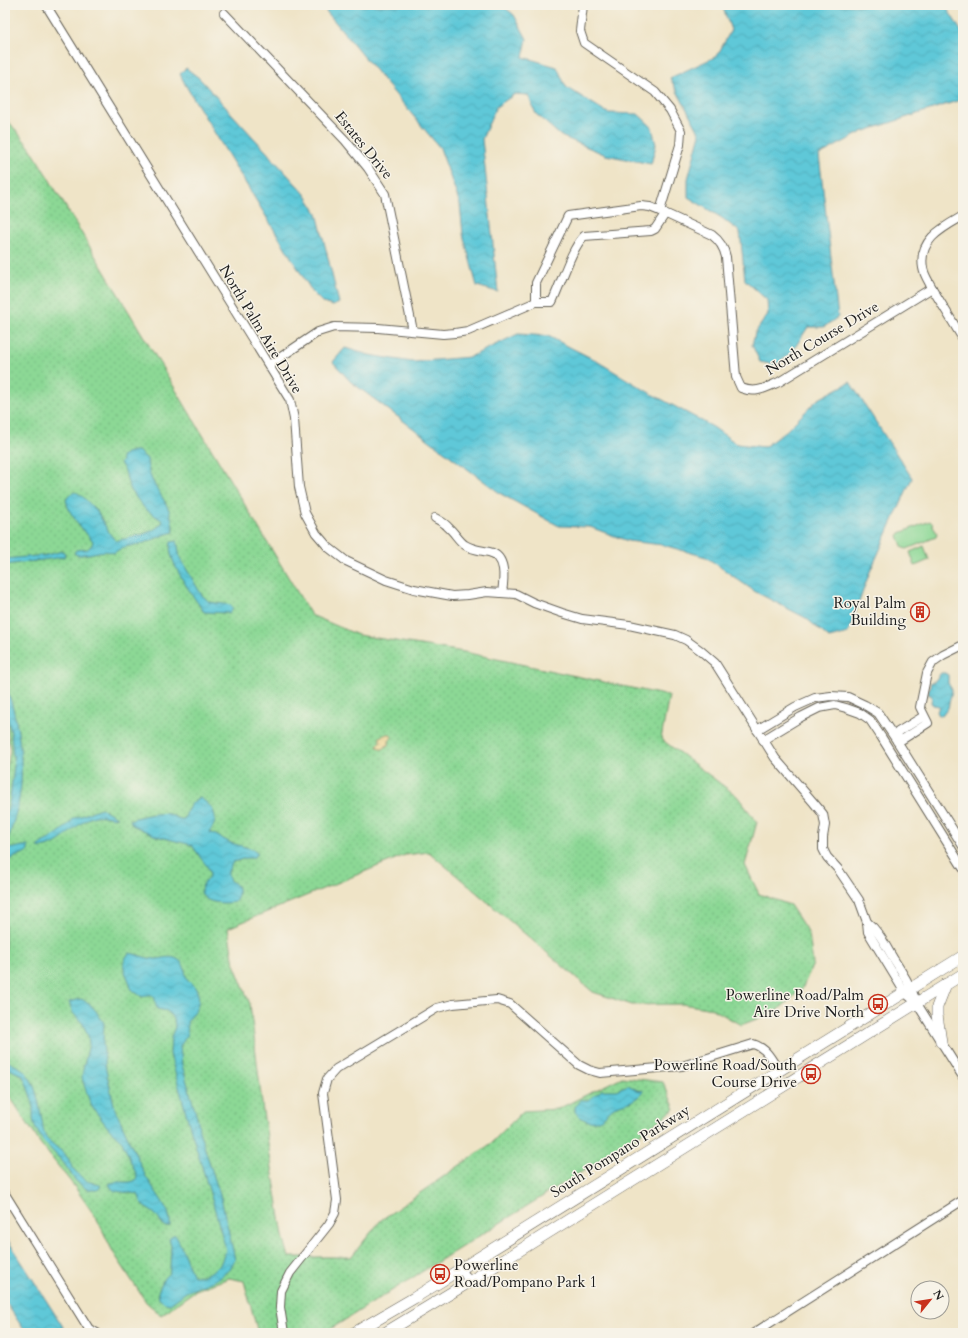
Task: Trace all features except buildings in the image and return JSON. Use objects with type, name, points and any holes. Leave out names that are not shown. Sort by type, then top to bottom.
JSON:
[{"type":"main road","name":"South Pompano Parkway","points":[[354,1333],[963,956]]},
{"type":"main road","name":"South Pompano Parkway","points":[[385,1333],[963,974]]},
{"type":"main road","points":[[941,1042],[937,1007],[946,984]]},
{"type":"main road","points":[[706,1134],[716,1120],[770,1087],[778,1074],[778,1070]]},
{"type":"street","name":"North Palm Aire Drive","points":[[46,5],[290,400],[294,419],[299,487],[305,514],[316,533],[330,549],[352,564],[386,580],[414,589],[452,596],[486,592],[516,594],[534,603],[568,615],[629,625],[675,635],[686,640],[700,650],[715,663],[775,758],[823,814],[825,825],[823,837],[824,849],[827,857],[838,869],[859,900],[867,922],[868,932],[916,1002],[963,1077]]},
{"type":"street","points":[[269,365],[318,332],[334,327],[444,334],[468,331],[536,302],[552,302],[573,253],[584,236],[651,231],[655,229],[662,212],[680,145],[682,131],[670,110],[655,92],[584,43],[580,31],[583,5]]},
{"type":"street","name":"Estates Drive","points":[[224,12],[344,140],[368,168],[384,194],[413,331]]},
{"type":"street","name":"North Course Drive","points":[[536,302],[536,283],[568,216],[640,206],[662,212],[712,235],[718,240],[724,249],[726,257],[736,377],[741,388],[750,392],[780,382],[932,288]]},
{"type":"street","points":[[963,216],[938,231],[931,238],[922,254],[923,270],[932,288],[963,339]]},
{"type":"street","points":[[435,518],[448,526],[458,539],[465,545],[475,550],[492,553],[499,559],[504,571],[502,593]]},
{"type":"street","points":[[897,741],[898,732],[926,720],[920,707],[927,673],[933,662],[963,645]]},
{"type":"street","points":[[757,730],[795,706],[815,698],[831,696],[848,697],[865,704],[878,713],[933,798],[963,848],[955,855]]},
{"type":"street","points":[[763,740],[819,708],[835,705],[860,713],[870,720],[963,868]]},
{"type":"street","points":[[924,805],[933,798]]},
{"type":"street","points":[[284,1333],[280,1306],[281,1291],[290,1273],[329,1224],[335,1213],[336,1200],[323,1093],[327,1079],[336,1069],[437,1008],[453,1004],[497,1000],[510,1004],[579,1065],[600,1073],[682,1066],[753,1044],[760,1046],[768,1053],[778,1070]]},
{"type":"street","points":[[5,1194],[89,1331],[97,1333]]},
{"type":"street","points":[[754,1333],[963,1200]]},
{"type":"street","points":[[461,1268],[469,1282]]},
{"type":"green space","points":[[5,117],[31,149],[311,615],[358,635],[464,652],[669,696],[661,739],[737,796],[757,822],[745,865],[759,894],[790,905],[809,934],[813,964],[802,989],[777,1011],[741,1025],[713,1009],[682,1004],[632,1005],[593,992],[429,852],[405,855],[228,928],[234,964],[250,1004],[263,1112],[283,1236],[289,1257],[351,1257],[381,1220],[489,1145],[523,1111],[558,1109],[622,1077],[663,1082],[675,1109],[623,1146],[324,1333],[258,1333],[244,1281],[229,1278],[196,1290],[161,1315],[146,1302],[113,1252],[97,1219],[74,1186],[40,1143],[5,1089],[5,779],[10,751],[5,710]]},
{"type":"green space","points":[[930,521],[937,534],[936,537],[907,549],[903,548],[898,536],[900,533]]},
{"type":"green space","points":[[924,546],[929,560],[915,566],[910,552]]},
{"type":"sand","points":[[390,734],[392,737],[389,744],[383,749],[379,749],[377,746],[380,742],[380,737]]},
{"type":"water","points":[[321,5],[502,5],[514,15],[527,39],[523,57],[557,67],[566,87],[608,113],[638,114],[652,127],[656,145],[651,164],[606,155],[561,136],[536,114],[528,95],[515,94],[496,107],[482,139],[498,292],[477,286],[463,234],[460,204],[440,148]]},
{"type":"water","points":[[722,5],[945,5],[963,34],[963,99],[862,132],[819,155],[838,317],[824,327],[808,327],[792,352],[776,365],[760,362],[752,345],[755,333],[768,314],[767,300],[745,280],[740,232],[722,218],[688,197],[688,179],[700,134],[670,78],[717,56],[731,30]]},
{"type":"water","points":[[186,68],[199,78],[305,194],[317,213],[339,303],[333,306],[323,303],[313,293],[186,86],[180,74]]},
{"type":"water","points":[[518,334],[548,336],[595,360],[648,392],[713,427],[737,444],[764,447],[786,431],[817,400],[850,382],[912,478],[869,574],[848,633],[829,638],[806,618],[754,591],[706,557],[663,545],[628,541],[590,527],[559,526],[501,494],[350,381],[333,362],[345,348],[369,355],[412,362],[470,357]]},
{"type":"water","points":[[138,451],[147,459],[152,480],[166,503],[170,513],[174,532],[147,542],[125,547],[114,553],[105,551],[77,555],[74,553],[76,550],[88,549],[92,545],[93,541],[77,522],[68,506],[66,500],[74,492],[79,494],[96,510],[111,536],[116,541],[149,532],[155,529],[163,521],[145,509],[129,487],[125,471],[120,463],[122,461],[121,457],[126,453]]},
{"type":"water","points":[[177,541],[180,558],[201,594],[209,602],[231,605],[233,609],[229,613],[204,612],[176,568],[172,558],[170,549],[171,542]]},
{"type":"water","points":[[63,551],[65,554],[64,557],[5,565],[5,559],[46,555]]},
{"type":"water","points":[[941,673],[948,675],[948,683],[952,690],[948,708],[942,716],[937,712],[939,706],[931,703],[932,696],[928,694],[931,682],[934,682]]},
{"type":"water","points":[[5,683],[16,720],[21,759],[21,785],[13,825],[5,848],[5,821],[10,799],[14,766],[11,733],[5,706]]},
{"type":"water","points":[[200,798],[209,804],[214,813],[215,822],[210,832],[231,843],[252,849],[258,854],[253,858],[246,858],[233,862],[228,871],[230,881],[236,884],[238,890],[238,896],[235,902],[214,902],[202,895],[201,890],[203,884],[210,875],[206,866],[192,845],[156,836],[132,825],[130,820],[155,814],[169,814],[184,819],[188,809],[194,801]]},
{"type":"water","points":[[101,808],[117,817],[95,816],[88,819],[53,845],[38,847],[64,829],[74,818]]},
{"type":"water","points":[[28,846],[28,851],[5,862],[5,848]]},
{"type":"water","points":[[129,953],[152,959],[169,957],[177,959],[184,966],[188,980],[198,994],[199,998],[197,1007],[187,1022],[188,1029],[180,1046],[182,1065],[198,1121],[199,1131],[221,1198],[235,1259],[230,1269],[220,1277],[186,1292],[170,1304],[159,1299],[158,1292],[164,1278],[169,1273],[171,1246],[169,1239],[174,1234],[193,1276],[202,1276],[220,1265],[226,1250],[170,1054],[171,1037],[175,1027],[174,1019],[167,1011],[157,1009],[153,996],[147,995],[142,997],[131,989],[124,967],[124,963]]},
{"type":"water","points":[[81,999],[89,1003],[104,1023],[103,1043],[106,1070],[115,1109],[146,1177],[168,1212],[170,1226],[165,1227],[154,1213],[143,1206],[138,1194],[115,1191],[109,1184],[133,1181],[136,1180],[137,1176],[122,1141],[109,1129],[92,1107],[88,1097],[82,1078],[89,1044],[88,1036],[83,1024],[73,1013],[69,1002]]},
{"type":"water","points":[[5,1059],[25,1071],[33,1084],[40,1108],[44,1132],[47,1138],[65,1154],[69,1159],[71,1166],[82,1178],[101,1186],[98,1190],[90,1190],[85,1188],[76,1181],[63,1162],[43,1141],[35,1127],[33,1119],[33,1103],[25,1080],[22,1075],[5,1067]]},
{"type":"water","points":[[628,1085],[637,1090],[644,1091],[634,1100],[614,1107],[601,1119],[597,1121],[589,1121],[582,1118],[575,1112],[575,1107],[580,1100],[588,1100],[602,1090],[616,1090]]},
{"type":"water","points":[[5,1236],[67,1333],[26,1333],[5,1301]]},
{"type":"place","name":"Royal Palm Building","points":[[920,612]]},
{"type":"place","name":"Powerline Road/Palm Aire Drive North","points":[[878,1004]]},
{"type":"place","name":"Powerline Road/South Course Drive","points":[[811,1074]]},
{"type":"place","name":"Powerline Road/Pompano Park 1","points":[[440,1274]]}]
